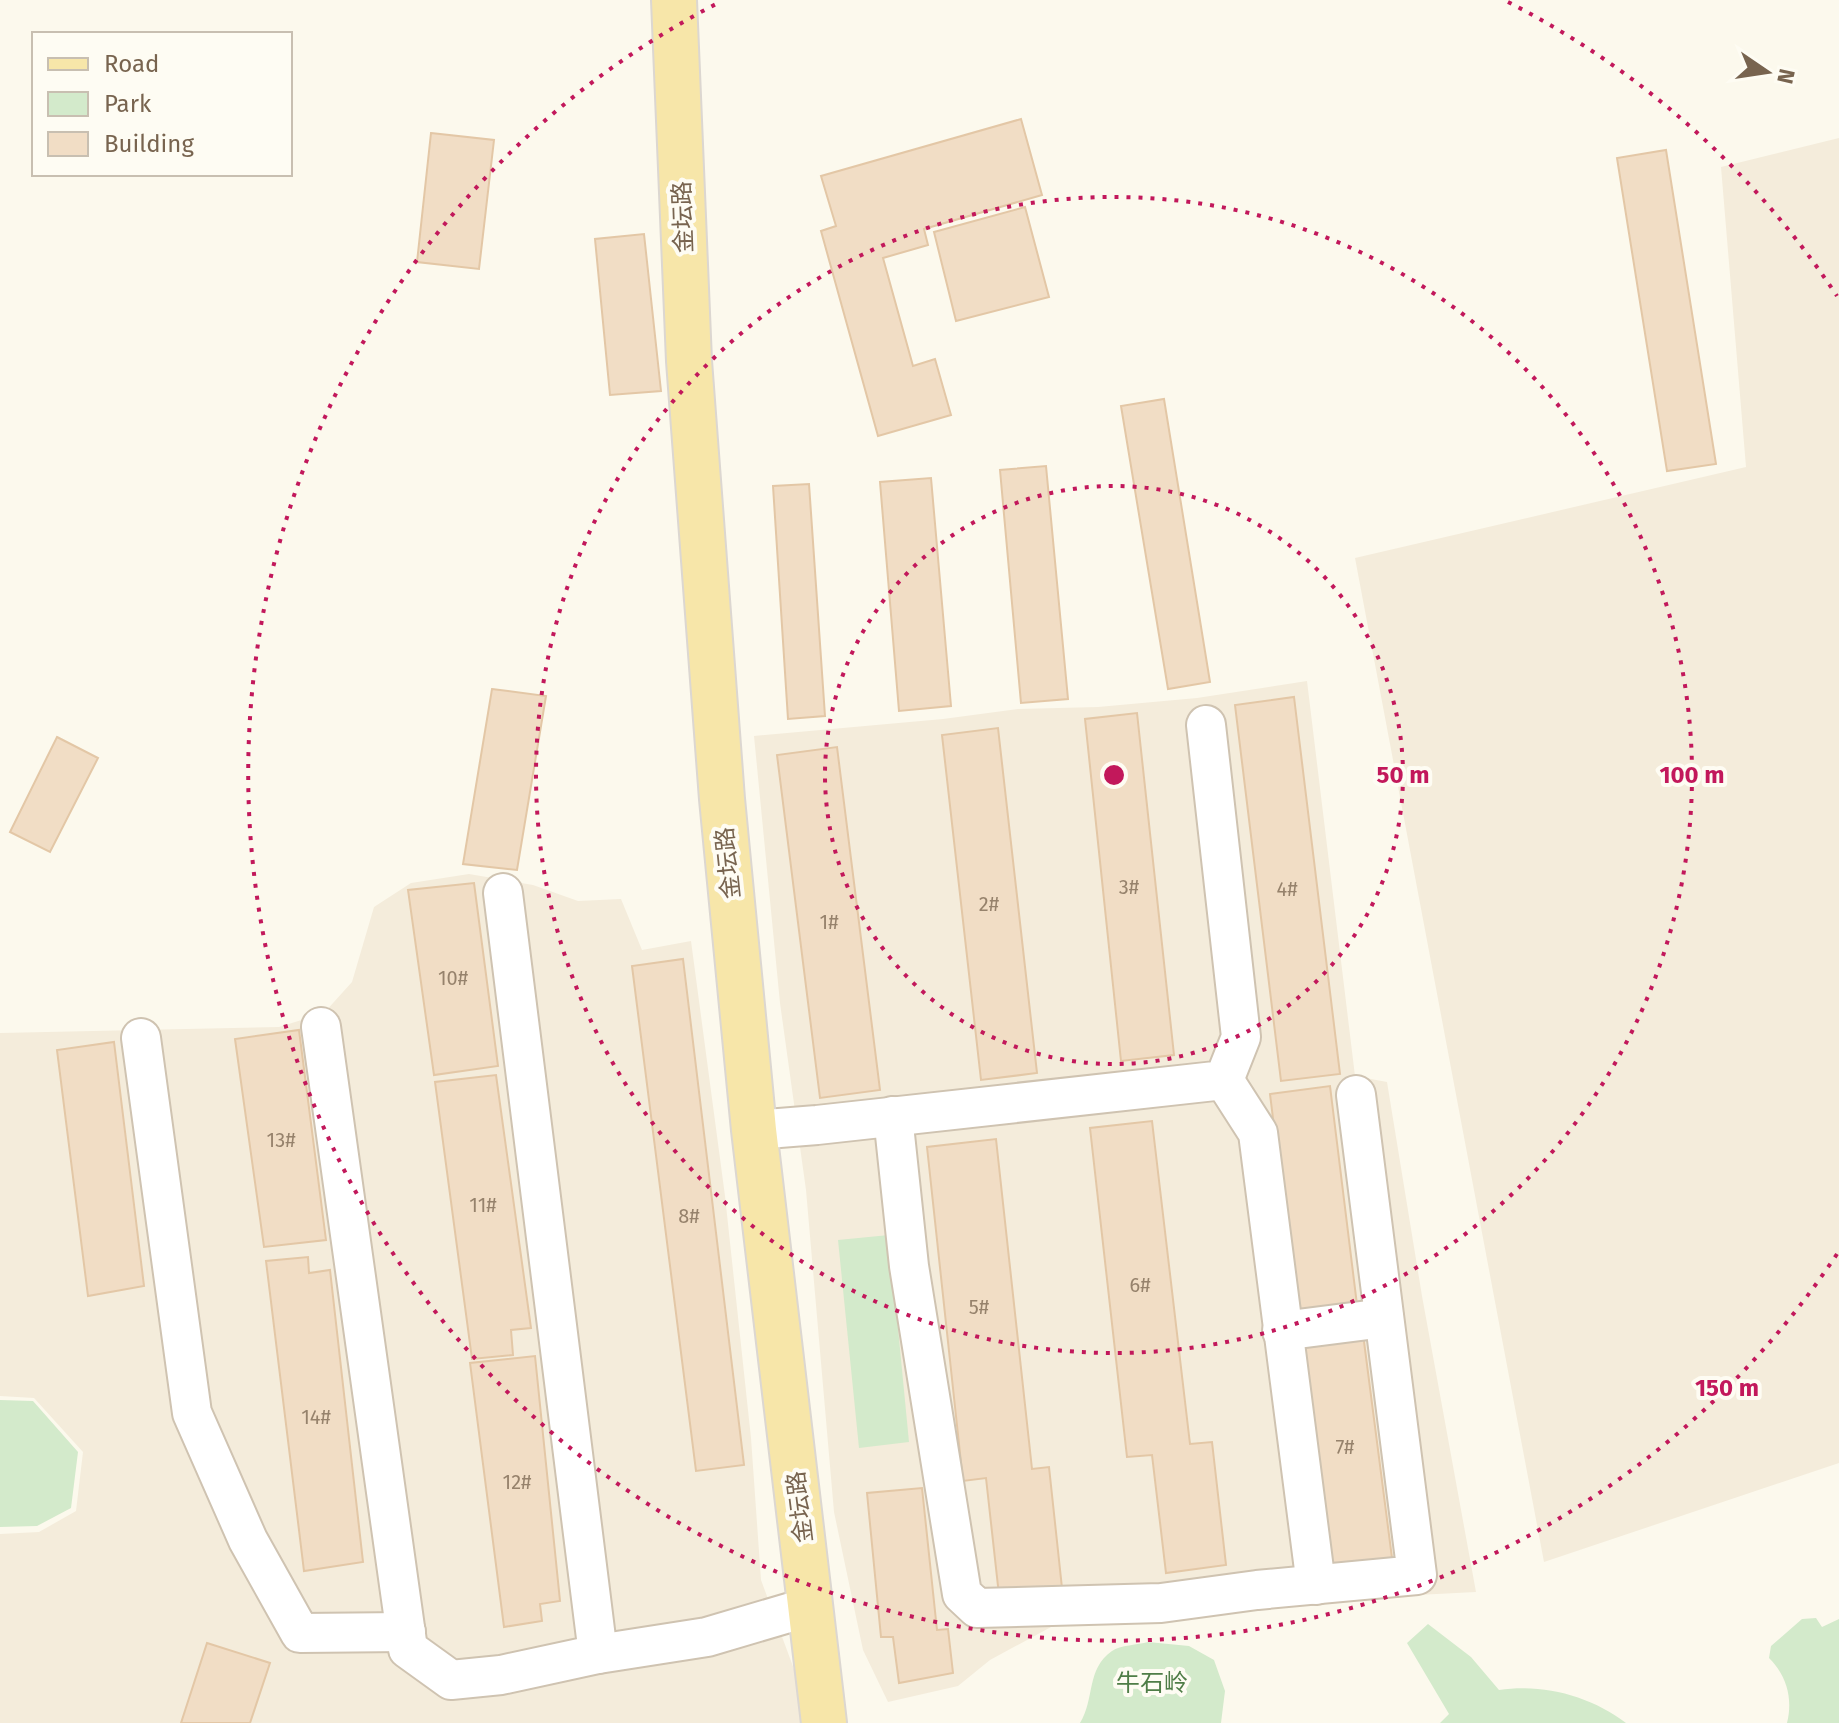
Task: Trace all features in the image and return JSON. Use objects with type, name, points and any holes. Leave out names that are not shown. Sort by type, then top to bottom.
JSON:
[{"type":"main road","name":"金坛路","points":[[674,0],[689,361],[722,799],[754,1130],[824,1723]]},
{"type":"lane","points":[[1206,725],[1241,1037],[1224,1080]]},
{"type":"lane","points":[[503,893],[598,1654]]},
{"type":"lane","points":[[321,1027],[408,1649],[451,1680],[501,1675],[598,1654],[707,1637],[812,1606]]},
{"type":"lane","points":[[141,1038],[192,1413],[248,1540],[300,1633],[406,1632]]},
{"type":"lane","points":[[754,1130],[1224,1080]]},
{"type":"lane","points":[[1224,1080],[1258,1133],[1316,1585]]},
{"type":"lane","points":[[893,1116],[909,1266],[962,1594],[977,1608],[1161,1603],[1417,1575],[1356,1095]]},
{"type":"lane","points":[[1282,1331],[1384,1318]]},
{"type":"shaded area","points":[[1839,138],[1839,1463],[1544,1562],[1355,558],[1746,467],[1721,167]]},
{"type":"shaded area","points":[[1307,681],[1355,1076],[1387,1082],[1476,1592],[1120,1610],[1051,1627],[990,1660],[958,1686],[888,1702],[863,1650],[834,1512],[806,1190],[780,1003],[754,736],[1018,709],[1098,707],[1197,698]]},
{"type":"shaded area","points":[[469,874],[533,885],[578,901],[621,899],[642,950],[691,941],[725,1196],[751,1438],[761,1580],[801,1688],[805,1723],[0,1723],[0,1534],[39,1532],[76,1511],[83,1452],[34,1398],[0,1396],[0,1033],[279,1027],[324,1013],[352,982],[374,907],[411,883]]},
{"type":"green space","points":[[889,1235],[909,1442],[859,1448],[838,1240]]},
{"type":"green space","points":[[0,1400],[33,1401],[78,1452],[71,1508],[37,1526],[0,1527]]},
{"type":"green space","points":[[1816,1618],[1822,1627],[1839,1619],[1839,1723],[1787,1723],[1787,1688],[1769,1658],[1771,1646],[1802,1619]]},
{"type":"green space","points":[[1428,1624],[1471,1657],[1499,1690],[1532,1688],[1566,1694],[1598,1705],[1626,1723],[1440,1723],[1449,1714],[1407,1643]]},
{"type":"green space","name":"牛石岭","points":[[1148,1642],[1189,1646],[1214,1660],[1225,1691],[1221,1723],[1080,1723],[1094,1675],[1104,1658],[1115,1649]]},
{"type":"building","points":[[1021,119],[1042,195],[924,229],[928,245],[883,258],[913,366],[935,359],[951,415],[878,436],[821,231],[836,226],[821,176]]},
{"type":"building","points":[[431,133],[494,140],[479,269],[417,262]]},
{"type":"building","points":[[1666,150],[1716,464],[1667,471],[1617,158]]},
{"type":"building","points":[[1025,207],[1049,297],[956,321],[934,232]]},
{"type":"building","points":[[644,234],[661,391],[610,395],[595,239]]},
{"type":"building","points":[[1164,399],[1210,682],[1168,689],[1121,406]]},
{"type":"building","points":[[1046,466],[1068,699],[1021,703],[1000,470]]},
{"type":"building","points":[[931,478],[951,706],[899,711],[880,482]]},
{"type":"building","points":[[809,484],[825,716],[788,719],[773,486]]},
{"type":"building","points":[[492,689],[546,696],[517,870],[463,864]]},
{"type":"building","points":[[1294,697],[1340,1074],[1281,1081],[1235,705]]},
{"type":"building","points":[[1137,713],[1174,1055],[1121,1061],[1085,719]]},
{"type":"building","points":[[998,728],[1037,1073],[981,1080],[942,735]]},
{"type":"building","points":[[57,737],[98,758],[50,852],[10,832]]},
{"type":"building","points":[[837,747],[880,1090],[820,1098],[777,755]]},
{"type":"building","points":[[474,883],[498,1066],[434,1075],[408,890]]},
{"type":"building","points":[[683,959],[744,1465],[696,1471],[632,966]]},
{"type":"building","points":[[299,1030],[326,1240],[264,1247],[235,1039]]},
{"type":"building","points":[[114,1042],[144,1286],[88,1296],[57,1050]]},
{"type":"building","points":[[496,1075],[531,1328],[511,1330],[513,1355],[472,1359],[435,1082]]},
{"type":"building","points":[[1330,1086],[1358,1313],[1298,1321],[1270,1094]]},
{"type":"building","points":[[1152,1121],[1190,1444],[1212,1442],[1226,1565],[1166,1573],[1152,1455],[1127,1457],[1090,1128]]},
{"type":"building","points":[[996,1139],[1032,1469],[1049,1467],[1062,1588],[999,1595],[986,1478],[963,1481],[927,1147]]},
{"type":"building","points":[[308,1257],[309,1273],[330,1270],[363,1562],[304,1571],[266,1261]]},
{"type":"building","points":[[1362,1326],[1392,1558],[1331,1567],[1296,1335]]},
{"type":"building","points":[[535,1356],[560,1601],[540,1604],[542,1621],[504,1627],[470,1363]]},
{"type":"building","points":[[922,1488],[937,1630],[948,1629],[953,1673],[899,1683],[893,1637],[881,1637],[867,1493]]},
{"type":"building","points":[[207,1643],[270,1663],[250,1723],[181,1723]]}]
